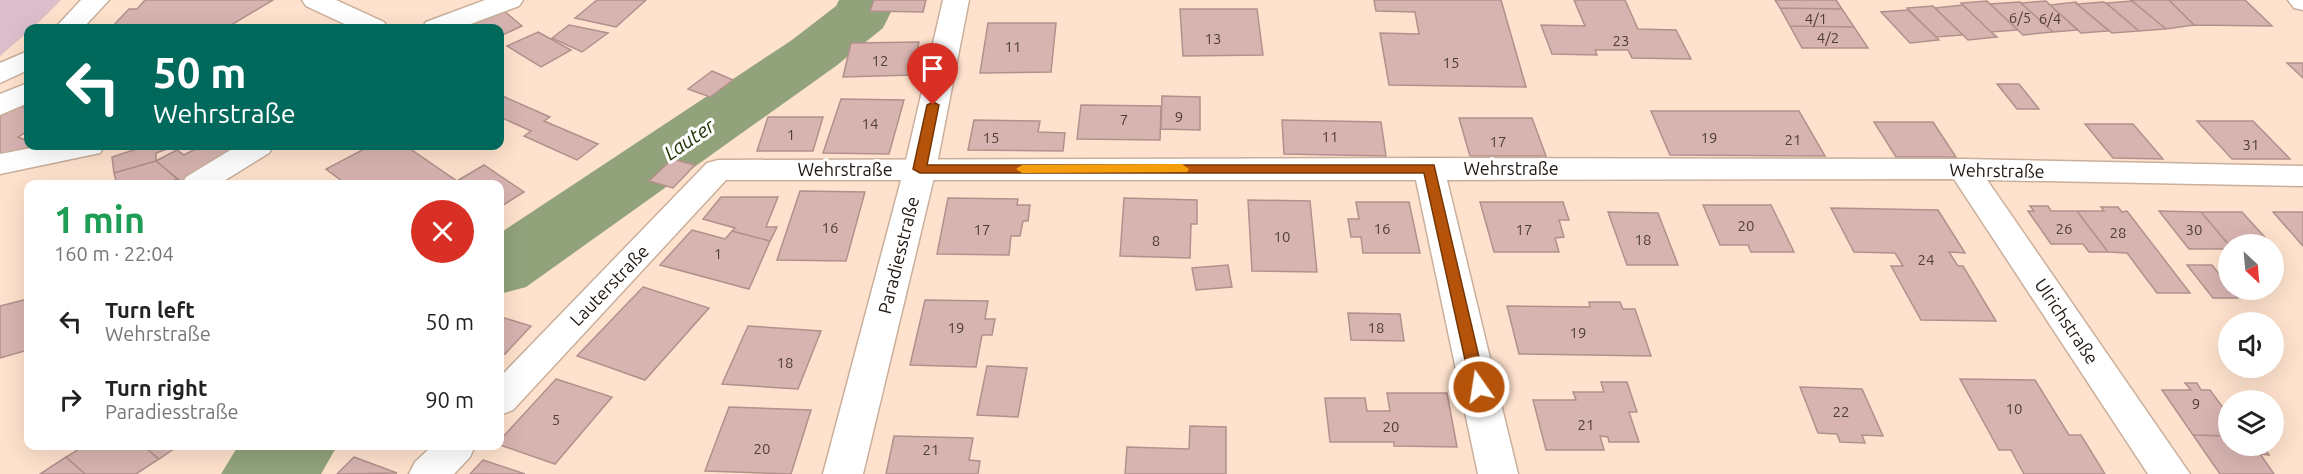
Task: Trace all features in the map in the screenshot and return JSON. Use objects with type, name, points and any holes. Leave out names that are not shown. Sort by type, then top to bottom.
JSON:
[{"type":"street","points":[[72,24],[96,0]]},
{"type":"street","points":[[315,0],[366,24]]},
{"type":"street","points":[[447,24],[510,0]]},
{"type":"street","name":"Paradiesstraße","points":[[843,474],[920,169],[956,0]]},
{"type":"street","points":[[0,74],[24,61]]},
{"type":"street","points":[[0,106],[24,94]]},
{"type":"street","points":[[0,164],[69,150]]},
{"type":"street","points":[[203,180],[252,150]]},
{"type":"street","points":[[1429,168],[1498,474]]},
{"type":"street","name":"Wehrstraße","points":[[718,170],[1963,169],[2303,176]]},
{"type":"street","name":"Ulrichstraße","points":[[1963,169],[2170,474]]},
{"type":"street","name":"Lauterstraße","points":[[504,396],[718,170]]},
{"type":"street","points":[[429,474],[452,450]]},
{"type":"shaded area","points":[[0,0],[61,0],[37,24],[24,24],[24,35],[0,56]]},
{"type":"building","points":[[145,0],[273,0],[233,24],[115,24],[129,9],[137,9]]},
{"type":"building","points":[[597,0],[646,0],[616,27],[575,18]]},
{"type":"building","points":[[874,0],[926,0],[923,12],[870,11]]},
{"type":"building","points":[[1374,0],[1501,0],[1526,87],[1389,85],[1380,33],[1419,34],[1415,12],[1376,11]]},
{"type":"building","points":[[1574,0],[1625,0],[1638,29],[1676,30],[1691,59],[1632,58],[1628,50],[1595,50],[1597,55],[1552,54],[1541,25],[1585,26]]},
{"type":"building","points":[[1775,0],[1836,0],[1842,9],[1780,8]]},
{"type":"building","points":[[2131,0],[2169,0],[2194,25],[2166,29]]},
{"type":"building","points":[[2169,0],[2245,0],[2272,26],[2194,25]]},
{"type":"building","points":[[1987,1],[2018,30],[1991,32],[1961,3]]},
{"type":"building","points":[[2046,1],[2078,30],[2053,32],[2021,3]]},
{"type":"building","points":[[2132,1],[2166,29],[2139,31],[2106,3]]},
{"type":"building","points":[[2020,2],[2053,32],[2023,35],[1990,4]]},
{"type":"building","points":[[2076,2],[2109,31],[2081,33],[2050,5]]},
{"type":"building","points":[[2103,2],[2139,31],[2112,33],[2077,4]]},
{"type":"building","points":[[1963,5],[1997,37],[1968,40],[1935,8]]},
{"type":"building","points":[[1933,6],[1963,35],[1936,37],[1907,8]]},
{"type":"building","points":[[1780,8],[1842,9],[1854,27],[1790,26]]},
{"type":"building","points":[[1180,9],[1257,9],[1263,55],[1183,56]]},
{"type":"building","points":[[503,10],[522,26],[504,34],[504,24],[468,24]]},
{"type":"building","points":[[1908,10],[1939,40],[1910,43],[1881,12]]},
{"type":"building","points":[[988,23],[1056,23],[1051,72],[980,73]]},
{"type":"building","points":[[569,25],[608,33],[582,52],[552,38]]},
{"type":"building","points":[[1790,26],[1854,27],[1868,48],[1802,48]]},
{"type":"building","points":[[538,32],[571,50],[541,67],[507,46]]},
{"type":"building","points":[[919,42],[912,75],[843,77],[851,43]]},
{"type":"building","points":[[2287,63],[2303,63],[2303,78]]},
{"type":"building","points":[[712,71],[733,80],[710,97],[688,89]]},
{"type":"building","points":[[1997,84],[2019,84],[2039,109],[2017,109]]},
{"type":"building","points":[[1162,96],[1200,97],[1200,130],[1161,129]]},
{"type":"building","points":[[504,97],[550,117],[544,121],[598,144],[577,160],[524,136],[531,131],[504,119]]},
{"type":"building","points":[[841,99],[904,100],[889,154],[823,153]]},
{"type":"building","points":[[20,105],[24,108],[24,133],[18,137],[24,139],[24,149],[0,160],[0,116]]},
{"type":"building","points":[[1081,105],[1161,106],[1160,140],[1077,139]]},
{"type":"building","points":[[1651,111],[1799,111],[1825,156],[1670,155]]},
{"type":"building","points":[[768,117],[823,117],[813,151],[757,151]]},
{"type":"building","points":[[1459,118],[1532,118],[1546,156],[1470,156]]},
{"type":"building","points":[[974,120],[1040,121],[1038,132],[1065,133],[1063,151],[968,150]]},
{"type":"building","points":[[1282,120],[1381,122],[1386,156],[1284,154]]},
{"type":"building","points":[[2197,121],[2253,121],[2290,159],[2232,159]]},
{"type":"building","points":[[1874,122],[1933,122],[1956,157],[1896,157]]},
{"type":"building","points":[[2085,124],[2133,124],[2163,159],[2113,158]]},
{"type":"building","points":[[134,150],[164,150],[156,153],[156,161],[114,173],[112,157]]},
{"type":"building","points":[[177,150],[184,155],[193,150],[245,150],[189,180],[179,180],[156,161]]},
{"type":"building","points":[[362,150],[412,150],[456,180],[341,180],[326,169]]},
{"type":"building","points":[[672,159],[695,165],[673,188],[649,181]]},
{"type":"building","points":[[156,161],[177,179],[116,180],[114,173]]},
{"type":"building","points":[[484,165],[524,192],[504,204],[504,180],[459,180]]},
{"type":"building","points":[[800,191],[865,192],[846,261],[777,260]]},
{"type":"building","points":[[721,197],[778,197],[766,227],[777,227],[770,241],[732,231],[735,228],[703,219]]},
{"type":"building","points":[[948,198],[1018,199],[1017,205],[1030,205],[1028,221],[1023,221],[1020,236],[1011,236],[1009,255],[937,254]]},
{"type":"building","points":[[1124,198],[1197,200],[1197,224],[1191,224],[1190,258],[1120,256]]},
{"type":"building","points":[[1248,200],[1310,201],[1317,272],[1252,271]]},
{"type":"building","points":[[1356,202],[1409,202],[1420,253],[1363,253],[1361,237],[1351,237],[1348,219],[1359,219]]},
{"type":"building","points":[[1480,202],[1563,202],[1569,220],[1559,220],[1564,237],[1555,238],[1559,252],[1494,252]]},
{"type":"building","points":[[1703,205],[1771,205],[1794,252],[1751,252],[1748,245],[1720,245]]},
{"type":"building","points":[[2030,206],[2048,206],[2051,211],[2077,211],[2108,252],[2089,252],[2083,244],[2051,244],[2028,211],[2034,211]]},
{"type":"building","points":[[2101,207],[2118,207],[2122,212],[2127,211],[2190,293],[2157,293],[2127,253],[2108,252],[2077,211],[2104,211]]},
{"type":"building","points":[[1831,208],[1938,210],[1965,253],[1949,252],[1958,266],[1963,266],[1996,321],[1921,320],[1891,266],[1903,266],[1895,253],[1854,252]]},
{"type":"building","points":[[2159,211],[2201,212],[2220,234],[2218,249],[2189,249]]},
{"type":"building","points":[[1608,212],[1658,213],[1678,265],[1627,265]]},
{"type":"building","points":[[2201,212],[2242,212],[2262,234],[2220,234]]},
{"type":"building","points":[[2273,212],[2303,212],[2303,246]]},
{"type":"building","points":[[692,230],[725,239],[732,231],[770,241],[749,289],[660,265]]},
{"type":"building","points":[[1228,265],[1232,287],[1196,290],[1192,268]]},
{"type":"building","points":[[2187,265],[2212,265],[2218,273],[2218,298],[2213,298]]},
{"type":"building","points":[[643,287],[709,308],[645,380],[577,356]]},
{"type":"building","points":[[24,300],[24,351],[0,358],[0,306]]},
{"type":"building","points":[[925,300],[988,301],[985,319],[995,319],[992,335],[982,335],[976,367],[910,365]]},
{"type":"building","points":[[1589,302],[1620,302],[1623,309],[1635,309],[1651,356],[1519,354],[1507,306],[1590,307]]},
{"type":"building","points":[[1348,313],[1400,314],[1404,341],[1351,340]]},
{"type":"building","points":[[504,318],[531,326],[505,354]]},
{"type":"building","points":[[748,326],[821,331],[798,389],[722,384]]},
{"type":"building","points":[[987,366],[1027,368],[1018,417],[977,415]]},
{"type":"building","points":[[556,379],[612,397],[555,464],[504,446],[504,436]]},
{"type":"building","points":[[1960,379],[2035,380],[2069,435],[2081,435],[2105,474],[2024,474],[2011,450],[1999,450]]},
{"type":"building","points":[[1601,382],[1627,382],[1637,412],[1629,412],[1639,442],[1609,442],[1608,437],[1600,436],[1604,450],[1546,450],[1533,400],[1576,400],[1573,392],[1604,392]]},
{"type":"building","points":[[2185,383],[2197,383],[2201,390],[2210,390],[2218,401],[2218,436],[2193,435],[2162,390],[2191,390]]},
{"type":"building","points":[[1800,387],[1862,389],[1883,436],[1862,435],[1865,443],[1840,442],[1837,434],[1818,433]]},
{"type":"building","points":[[1387,393],[1447,393],[1457,447],[1394,446],[1394,442],[1330,442],[1325,398],[1365,398],[1367,411],[1390,411]]},
{"type":"building","points":[[729,407],[811,410],[791,474],[705,471]]},
{"type":"building","points":[[1190,426],[1226,427],[1226,474],[1125,474],[1127,447],[1189,449]]},
{"type":"building","points":[[2193,435],[2218,436],[2218,456],[2261,456],[2274,474],[2220,474]]},
{"type":"building","points":[[894,436],[973,438],[969,460],[980,461],[978,474],[886,474]]},
{"type":"building","points":[[77,450],[148,450],[159,459],[136,474],[85,474],[66,457]]},
{"type":"building","points":[[148,450],[172,450],[159,459]]},
{"type":"building","points":[[66,457],[85,474],[40,474]]},
{"type":"building","points":[[354,457],[397,473],[337,474]]},
{"type":"building","points":[[483,460],[525,474],[470,474]]},
{"type":"waterway","name":"Lauter","points":[[504,265],[814,53],[862,15],[868,0]]},
{"type":"waterway","name":"Lauter","points":[[264,474],[291,450]]},
{"type":"slow traffic","points":[[1022,169],[1182,169]]},
{"type":"route","points":[[933,105],[920,169],[1429,168],[1479,387]]}]
